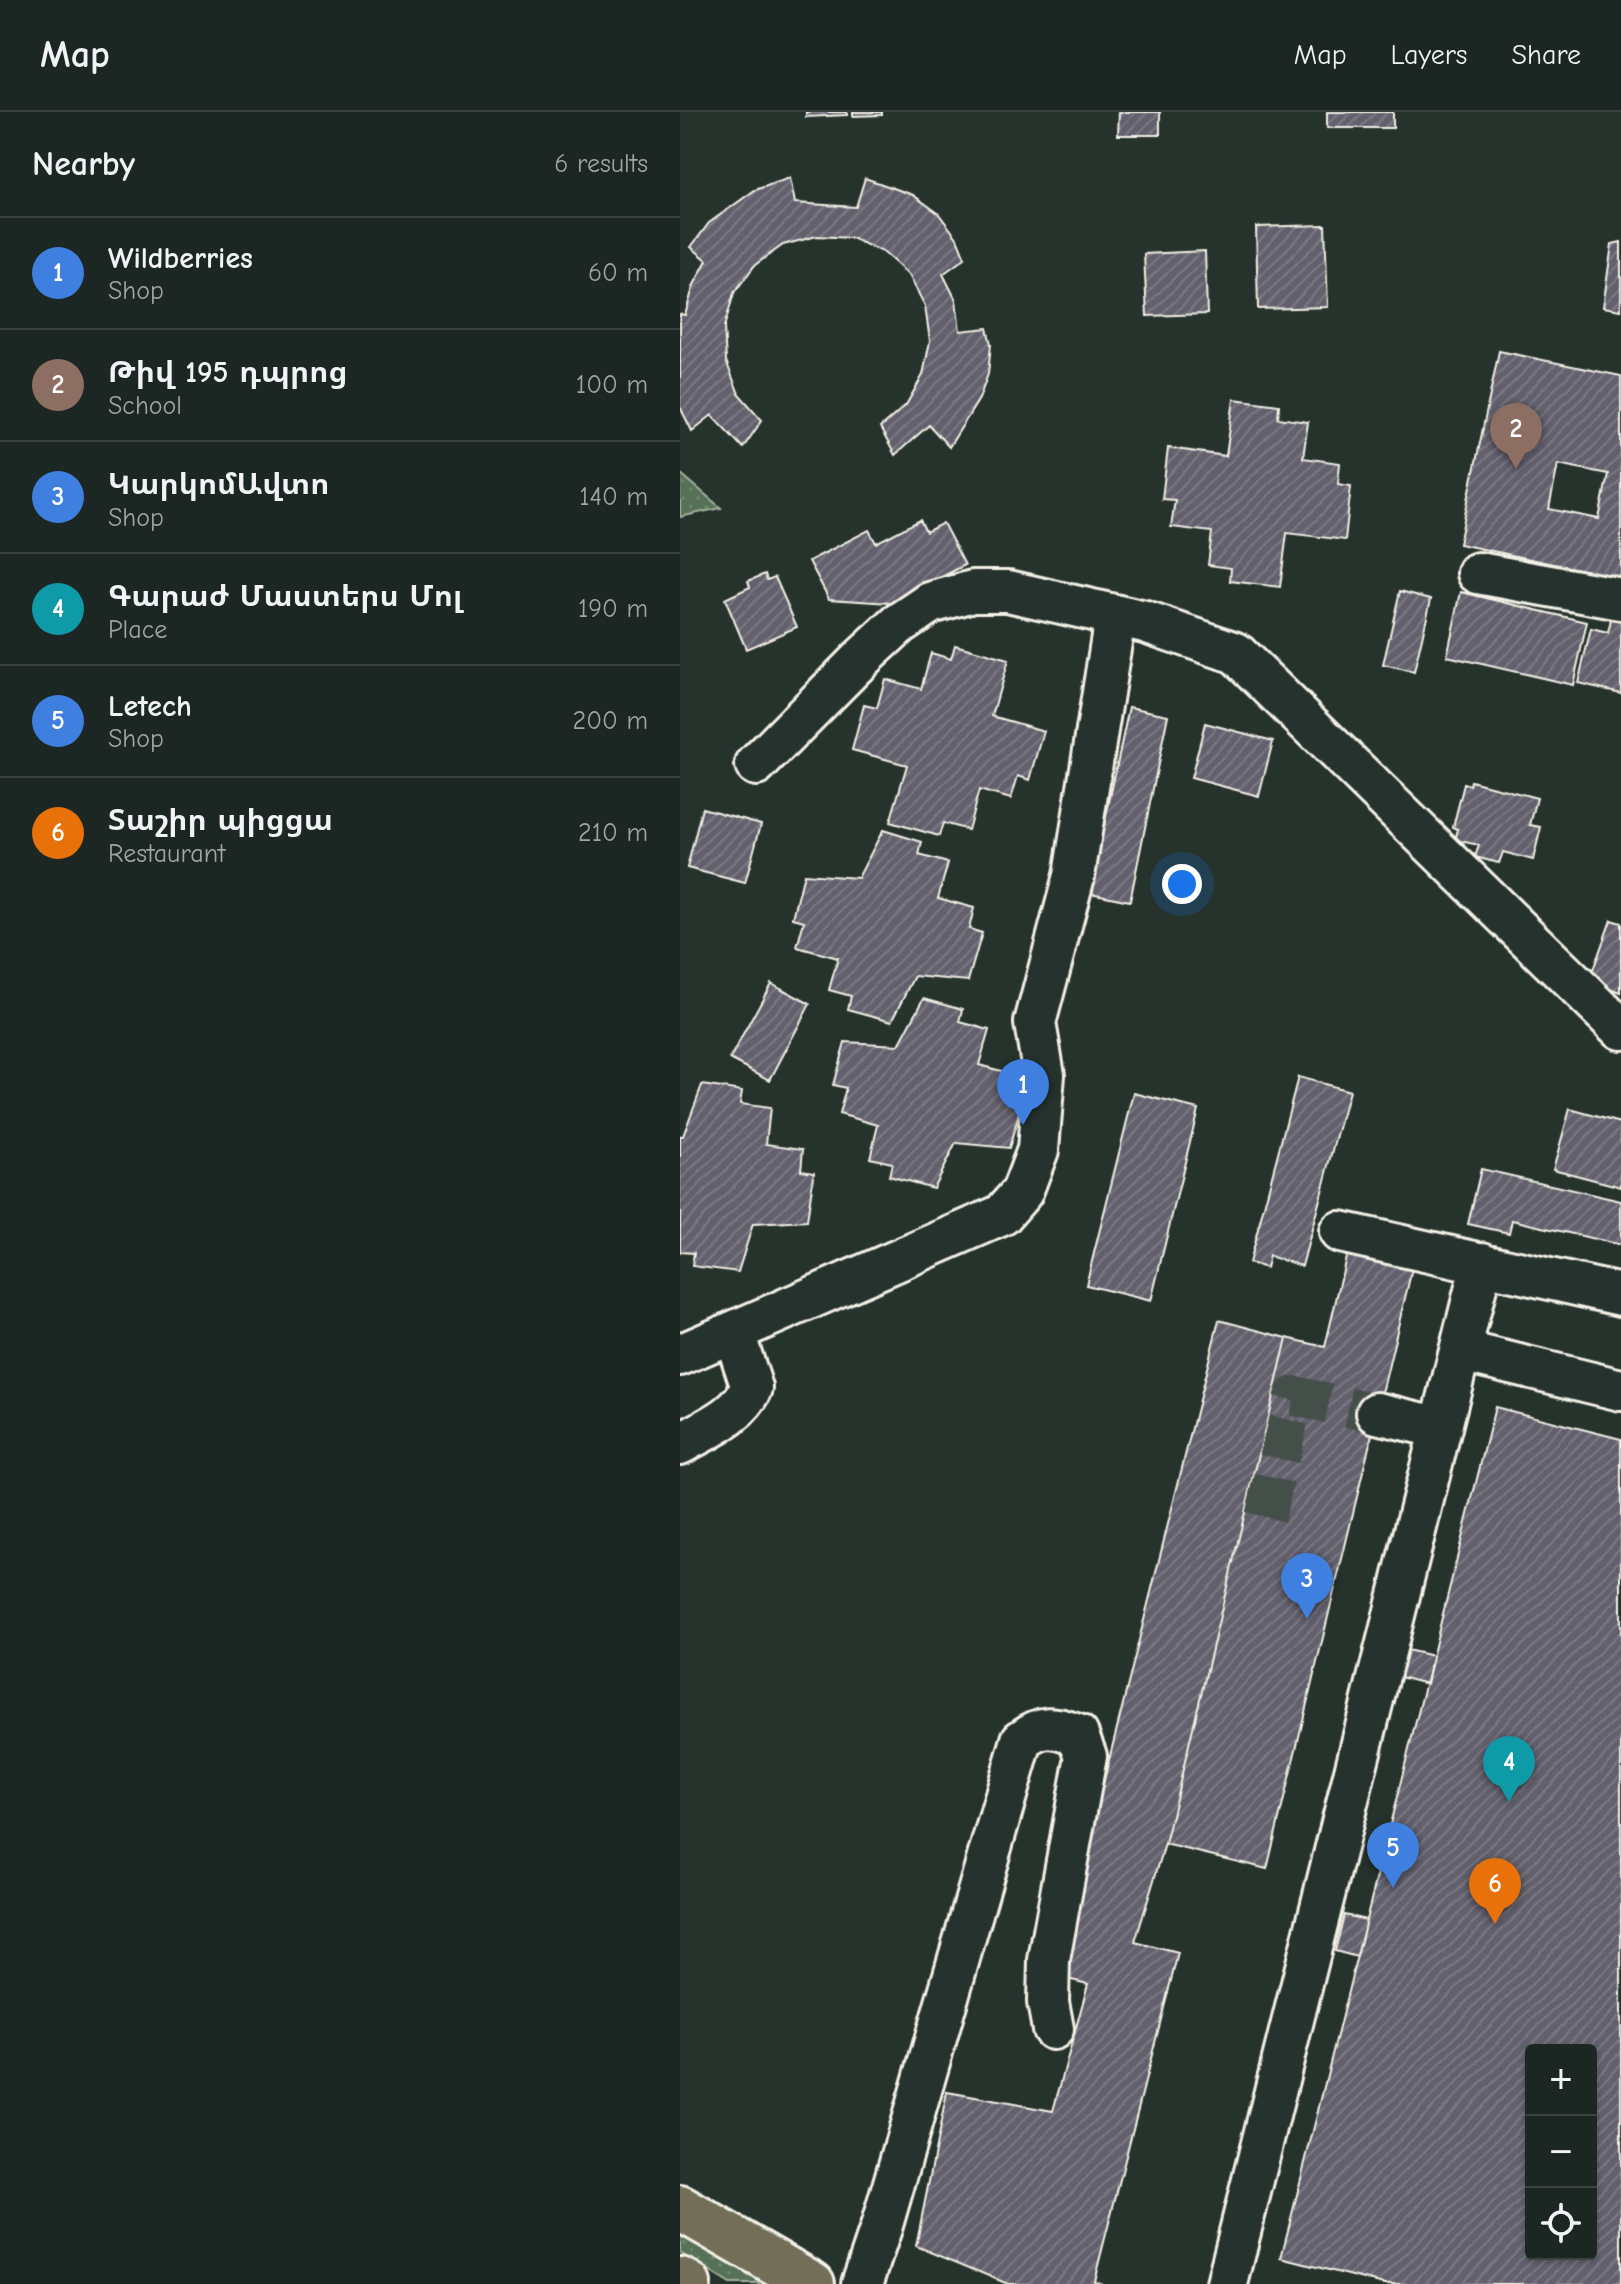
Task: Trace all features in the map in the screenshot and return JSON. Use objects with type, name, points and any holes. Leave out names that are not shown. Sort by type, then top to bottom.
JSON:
[{"type":"highway","points":[[680,2208],[812,2284]]},
{"type":"highway","points":[[680,2280],[688,2284]]},
{"type":"lane","points":[[1478,573],[1621,599]]},
{"type":"lane","points":[[756,765],[863,657],[899,624],[930,603],[973,591],[1008,591],[1145,622],[1236,653],[1621,1029]]},
{"type":"lane","points":[[680,1355],[1002,1215],[1022,1192],[1038,1150],[1044,1075],[1035,1023],[1074,876],[1115,617]]},
{"type":"lane","points":[[1340,1232],[1621,1295]]},
{"type":"lane","points":[[1227,2284],[1482,1263]]},
{"type":"lane","points":[[680,1444],[739,1410],[747,1400],[752,1388],[734,1333]]},
{"type":"lane","points":[[1461,1351],[1621,1390]]},
{"type":"lane","points":[[1377,1413],[1441,1428]]},
{"type":"lane","points":[[862,2284],[882,2225],[1022,1740],[1050,1726],[1078,1735],[1086,1756],[1049,1960],[1048,2002],[1053,2029]]},
{"type":"green space","points":[[680,473],[721,508],[680,517]]},
{"type":"green space","points":[[680,2228],[777,2284],[730,2284],[680,2253]]},
{"type":"building","points":[[806,112],[847,112],[847,115],[806,117]]},
{"type":"building","points":[[853,112],[882,112],[882,115],[853,116]]},
{"type":"building","points":[[1119,112],[1160,112],[1160,135],[1118,135]]},
{"type":"building","points":[[1327,112],[1393,112],[1393,128],[1327,128]]},
{"type":"building","points":[[790,178],[795,203],[856,207],[865,178],[913,195],[938,213],[957,238],[965,258],[943,274],[956,300],[960,331],[987,328],[991,344],[988,374],[979,399],[949,447],[929,425],[895,455],[880,428],[906,405],[923,375],[930,341],[925,306],[909,275],[883,252],[851,238],[817,236],[783,245],[755,265],[734,293],[724,327],[726,361],[739,394],[762,420],[743,448],[712,415],[692,431],[680,407],[680,314],[685,315],[694,285],[707,260],[691,247],[709,223],[755,190]]},
{"type":"building","points":[[1325,225],[1328,307],[1258,309],[1256,227]]},
{"type":"building","points":[[1621,242],[1621,310],[1603,307],[1612,244]]},
{"type":"building","points":[[1205,251],[1207,314],[1147,316],[1144,254]]},
{"type":"building","points":[[1499,351],[1621,376],[1621,578],[1459,544]],"holes":[[[1558,464],[1608,474],[1599,519],[1549,509]]]},
{"type":"building","points":[[1234,399],[1279,405],[1278,418],[1308,422],[1303,458],[1340,463],[1338,484],[1351,486],[1345,540],[1287,533],[1280,587],[1230,581],[1231,568],[1208,565],[1212,532],[1171,527],[1175,500],[1162,499],[1168,448],[1226,456]]},
{"type":"building","points":[[920,520],[926,532],[943,523],[965,565],[891,603],[829,599],[809,561],[869,530],[876,543]]},
{"type":"building","points":[[765,574],[767,580],[775,577],[797,627],[746,649],[725,599],[750,587],[748,581]]},
{"type":"building","points":[[1400,591],[1431,599],[1414,672],[1383,665]]},
{"type":"building","points":[[1461,592],[1587,622],[1573,685],[1447,656]]},
{"type":"building","points":[[1611,620],[1621,622],[1621,693],[1578,683],[1591,629],[1608,633]]},
{"type":"building","points":[[955,645],[1008,660],[992,716],[1044,731],[1030,780],[1018,776],[1011,799],[979,790],[968,830],[943,823],[939,836],[890,822],[907,765],[852,750],[864,705],[877,708],[885,679],[921,689],[931,653],[951,659]]},
{"type":"building","points":[[1129,707],[1168,715],[1130,901],[1090,893]]},
{"type":"building","points":[[1205,723],[1273,741],[1259,796],[1191,778]]},
{"type":"building","points":[[1471,781],[1537,798],[1530,825],[1541,827],[1533,860],[1503,852],[1499,863],[1475,857],[1479,845],[1455,840],[1458,829],[1453,827],[1464,784],[1470,785]]},
{"type":"building","points":[[702,808],[761,824],[745,883],[687,868]]},
{"type":"building","points":[[883,830],[922,842],[919,855],[948,863],[938,898],[974,908],[969,929],[982,933],[968,981],[915,976],[892,1021],[848,1009],[851,996],[829,990],[838,958],[797,947],[804,921],[793,918],[804,874],[858,878]]},
{"type":"building","points":[[1611,920],[1621,923],[1621,993],[1589,981]]},
{"type":"building","points":[[771,983],[810,1004],[770,1080],[730,1059]]},
{"type":"building","points":[[924,998],[963,1009],[960,1022],[989,1030],[979,1065],[1016,1075],[1010,1096],[1023,1100],[1009,1148],[956,1143],[933,1188],[889,1176],[892,1163],[870,1158],[878,1125],[839,1114],[846,1088],[833,1085],[845,1042],[899,1045]]},
{"type":"building","points":[[1298,1077],[1349,1091],[1302,1266],[1269,1256],[1266,1268],[1249,1263]]},
{"type":"building","points":[[702,1085],[742,1091],[740,1104],[770,1108],[766,1144],[803,1149],[801,1170],[814,1172],[807,1221],[753,1224],[738,1272],[692,1266],[694,1253],[680,1252],[680,1136],[683,1136]]},
{"type":"building","points":[[1134,1093],[1198,1109],[1151,1301],[1086,1285]]},
{"type":"building","points":[[1570,1109],[1621,1123],[1621,1187],[1553,1169]]},
{"type":"building","points":[[1481,1169],[1621,1201],[1621,1245],[1512,1220],[1509,1233],[1468,1224]]},
{"type":"building","points":[[1347,1253],[1412,1269],[1267,1869],[1165,1844],[1287,1338],[1325,1347]]},
{"type":"building","points":[[1219,1320],[1287,1338],[1165,1844],[1135,1942],[1178,1953],[1094,2281],[1102,2284],[1008,2284],[916,2246],[947,2092],[1053,2111],[1088,1984],[1055,1976]]},
{"type":"building","points":[[1495,1407],[1621,1439],[1621,2284],[1384,2284],[1281,2258]]},
{"type":"building","points":[[1407,1650],[1433,1656],[1427,1684],[1400,1677]]},
{"type":"building","points":[[1344,1915],[1366,1920],[1357,1957],[1335,1951]]},
{"type":"tunnel","points":[[1265,1517],[1294,1396],[1377,1413]]},
{"type":"place","name":"Թիվ 195 դպրոց","points":[[1516,469]]},
{"type":"place","name":"Wildberries","points":[[1023,1125]]},
{"type":"place","name":"ԿարկոմԱվտո","points":[[1307,1619]]},
{"type":"place","name":"Գարաժ Մաստերս Մոլ","points":[[1509,1802]]},
{"type":"place","name":"Letech","points":[[1393,1888]]},
{"type":"place","name":"Տաշիր պիցցա","points":[[1495,1924]]}]
